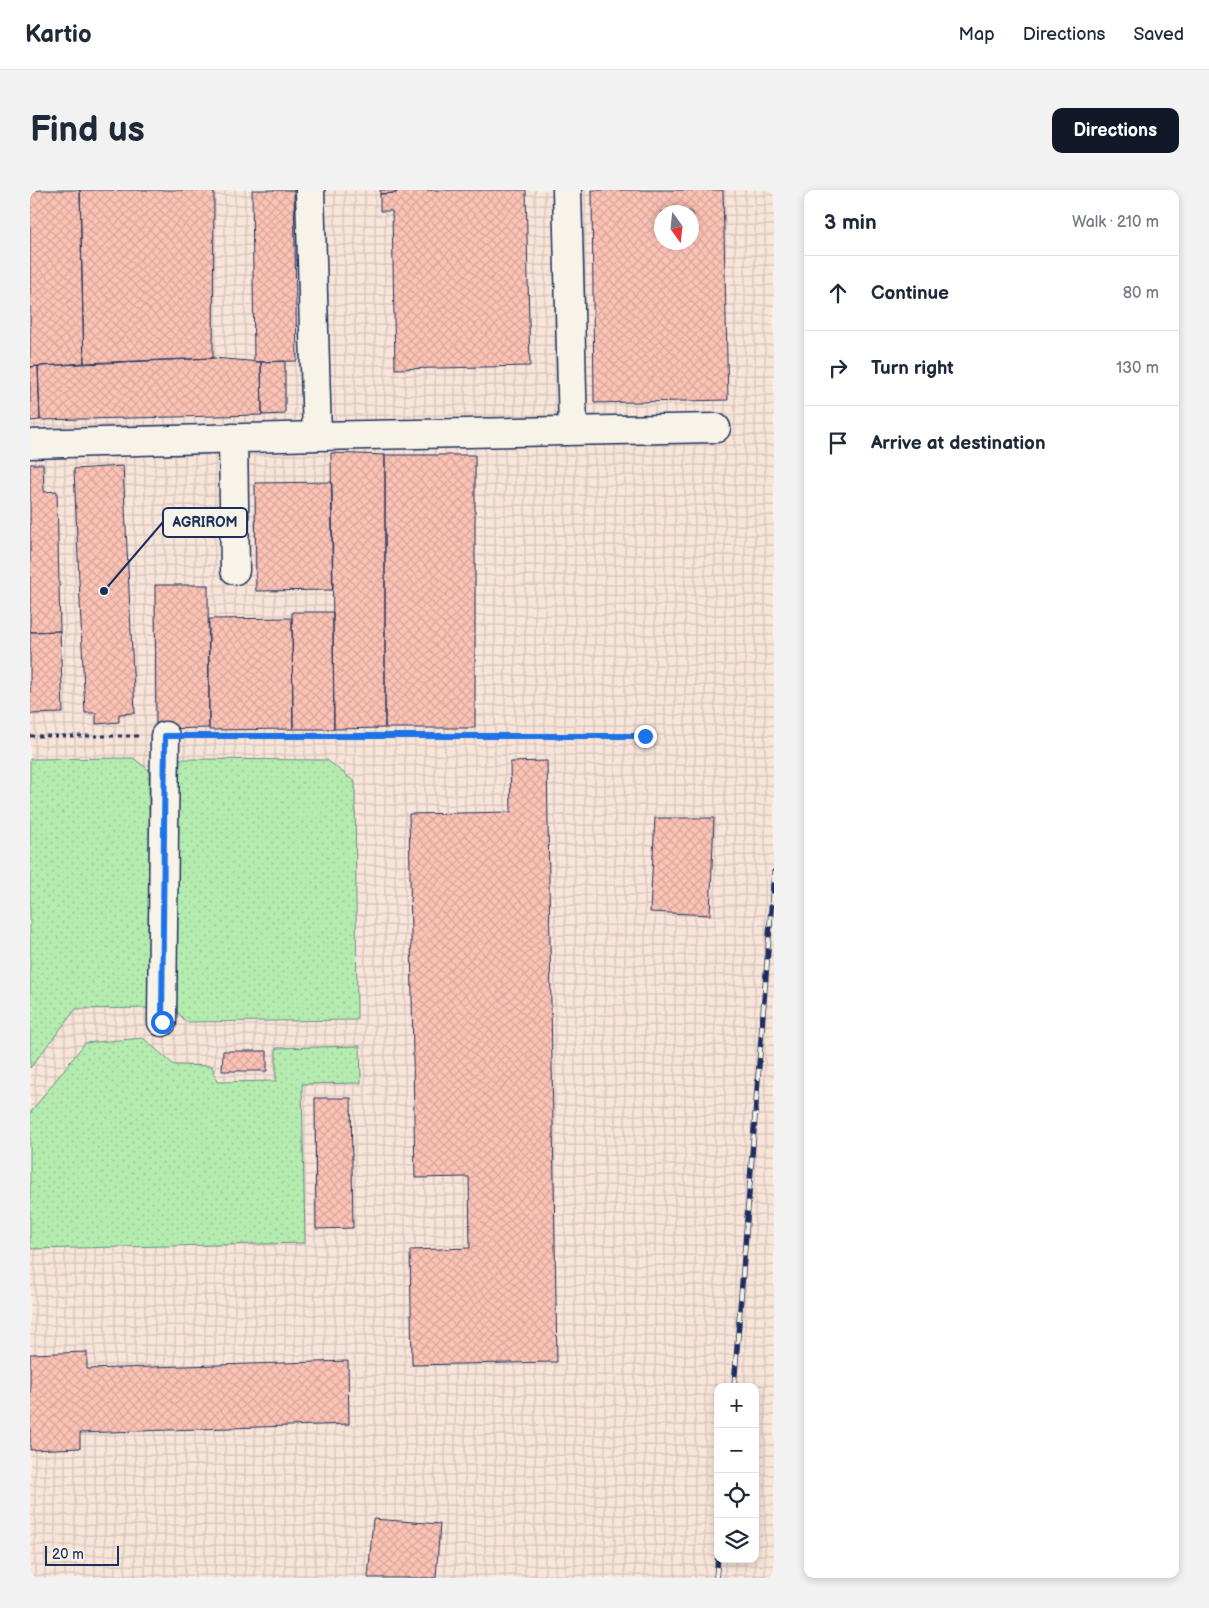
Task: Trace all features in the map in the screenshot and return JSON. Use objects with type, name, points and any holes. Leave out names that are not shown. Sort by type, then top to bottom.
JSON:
[{"type":"street","points":[[310,190],[317,436]]},
{"type":"street","points":[[567,190],[573,431]]},
{"type":"street","points":[[30,444],[716,428]]},
{"type":"street","points":[[233,438],[235,570]]},
{"type":"street","points":[[162,1022],[165,736]]},
{"type":"path","points":[[30,736],[645,736],[645,728]]},
{"type":"shaded area","points":[[30,190],[774,190],[774,1578],[30,1578]]},
{"type":"green space","points":[[133,758],[149,770],[150,1008],[76,1009],[30,1068],[30,759]]},
{"type":"green space","points":[[177,759],[327,760],[355,782],[357,1020],[186,1022],[175,1009]]},
{"type":"green space","points":[[143,1038],[174,1065],[212,1066],[217,1082],[276,1081],[276,1048],[360,1046],[361,1083],[302,1084],[305,1243],[30,1249],[30,1113],[85,1043]]},
{"type":"building","points":[[30,190],[80,190],[84,363],[30,367]]},
{"type":"building","points":[[80,190],[214,190],[213,358],[84,363]]},
{"type":"building","points":[[252,190],[294,190],[297,361],[254,362]]},
{"type":"building","points":[[380,190],[396,190],[396,193],[380,194]]},
{"type":"building","points":[[396,190],[526,190],[530,366],[395,369],[392,211],[380,211],[380,194],[396,193]]},
{"type":"building","points":[[592,190],[723,190],[728,400],[594,403]]},
{"type":"building","points":[[213,358],[261,362],[262,415],[40,420],[38,366]]},
{"type":"building","points":[[285,361],[285,414],[262,415],[261,362]]},
{"type":"building","points":[[38,366],[40,420],[30,421],[30,367]]},
{"type":"building","points":[[331,453],[385,455],[385,728],[334,729]]},
{"type":"building","points":[[385,455],[475,455],[475,728],[385,728]]},
{"type":"building","points":[[30,464],[43,464],[44,492],[57,491],[60,631],[30,632]]},
{"type":"building","points":[[123,466],[135,713],[119,714],[119,722],[96,724],[96,713],[85,713],[74,469]]},
{"type":"building","points":[[332,482],[333,590],[256,591],[255,483]]},
{"type":"building","points":[[155,585],[208,585],[209,728],[156,729]]},
{"type":"building","points":[[292,612],[333,612],[334,729],[293,729]]},
{"type":"building","points":[[292,618],[293,729],[209,730],[209,619]]},
{"type":"building","points":[[60,631],[63,713],[30,714],[30,632]]},
{"type":"building","points":[[547,761],[557,1362],[412,1365],[410,1250],[470,1248],[469,1177],[415,1178],[409,814],[511,812],[510,762]]},
{"type":"building","points":[[655,818],[714,818],[710,915],[650,912]]},
{"type":"building","points":[[223,1051],[267,1051],[267,1071],[222,1071]]},
{"type":"building","points":[[315,1098],[351,1098],[353,1228],[316,1229]]},
{"type":"building","points":[[87,1352],[87,1369],[348,1361],[349,1424],[80,1433],[80,1448],[30,1450],[30,1354]]},
{"type":"building","points":[[373,1519],[440,1524],[436,1578],[368,1578]]},
{"type":"railway","points":[[734,1383],[774,872]]},
{"type":"railway","points":[[716,1578],[718,1563]]},
{"type":"place","name":"AGRIROM","points":[[104,591]]},
{"type":"route","points":[[162,1022],[165,736],[645,736]]}]
